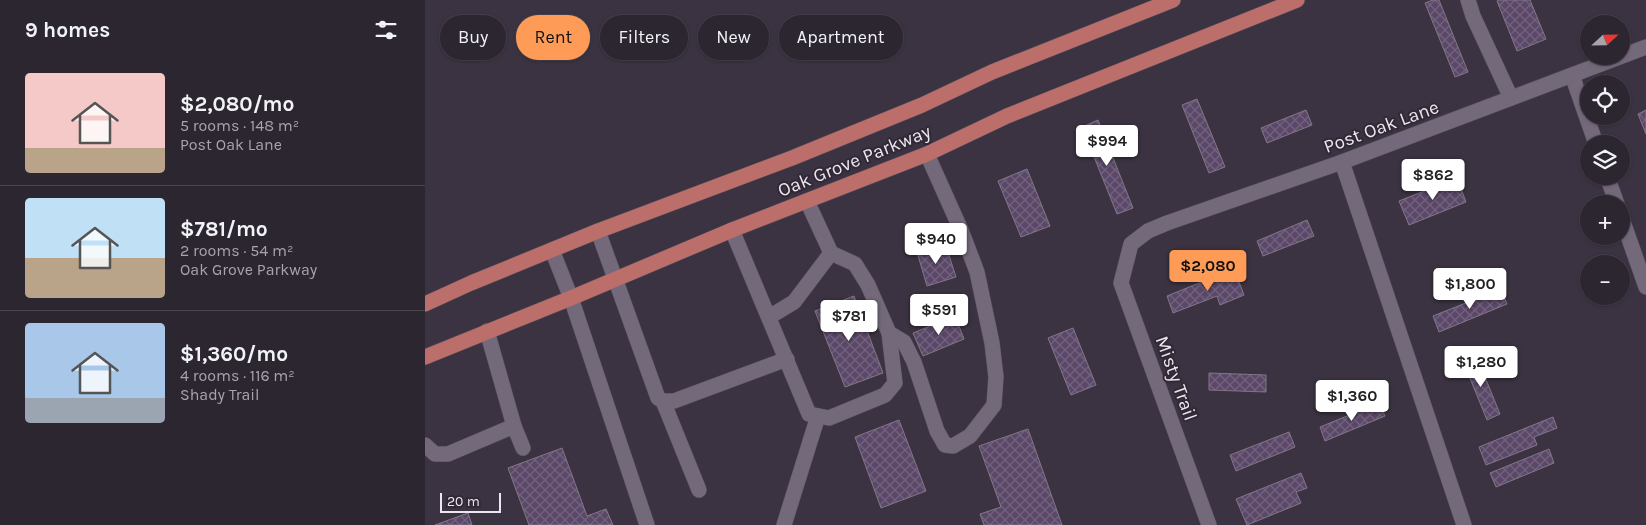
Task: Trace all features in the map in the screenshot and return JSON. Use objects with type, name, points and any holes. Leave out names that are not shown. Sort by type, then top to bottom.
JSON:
[{"type":"main road","name":"Oak Grove Parkway","points":[[425,304],[597,231],[792,158],[922,105],[992,72],[1173,0]]},
{"type":"main road","name":"Oak Grove Parkway","points":[[425,357],[732,230],[927,154],[1007,116],[1297,0]]},
{"type":"street","points":[[1468,0],[1473,16],[1511,98]]},
{"type":"street","name":"Post Oak Lane","points":[[1131,244],[1148,231],[1167,223],[1341,162],[1646,47]]},
{"type":"street","points":[[1572,75],[1593,135]]},
{"type":"street","points":[[889,334],[904,342],[914,362],[937,431],[945,445],[953,446],[970,436],[994,405],[996,377],[993,343],[977,272],[961,230],[927,154]]},
{"type":"street","points":[[1341,162],[1465,525]]},
{"type":"street","points":[[732,230],[809,414],[829,418],[885,395],[895,383],[889,334],[868,285],[855,264],[831,253],[807,201]]},
{"type":"street","points":[[597,231],[658,398],[663,401],[674,401],[787,359]]},
{"type":"street","points":[[1630,241],[1646,286]]},
{"type":"street","name":"Misty Trail","points":[[1131,244],[1121,282],[1209,525]]},
{"type":"street","points":[[552,250],[571,298],[647,525]]},
{"type":"street","points":[[769,317],[794,302],[831,253]]},
{"type":"street","points":[[487,331],[514,426],[523,448]]},
{"type":"street","points":[[663,401],[699,490]]},
{"type":"street","points":[[784,525],[818,416]]},
{"type":"street","points":[[425,445],[435,454],[448,454],[514,426]]},
{"type":"building","points":[[1439,0],[1468,72],[1455,77],[1425,3]]},
{"type":"building","points":[[1530,0],[1546,39],[1517,51],[1497,1]]},
{"type":"building","points":[[1197,99],[1225,167],[1209,173],[1182,105]]},
{"type":"building","points":[[1306,110],[1312,125],[1267,143],[1261,128]]},
{"type":"building","points":[[1646,110],[1646,134],[1638,114]]},
{"type":"building","points":[[1098,120],[1133,208],[1117,214],[1082,127]]},
{"type":"building","points":[[1027,169],[1050,226],[1021,237],[998,181]]},
{"type":"building","points":[[1457,178],[1466,202],[1409,225],[1399,201]]},
{"type":"building","points":[[1307,220],[1314,236],[1263,256],[1257,241]]},
{"type":"building","points":[[945,243],[956,277],[927,286],[917,252]]},
{"type":"building","points":[[1234,269],[1244,295],[1220,305],[1217,296],[1173,313],[1167,296]]},
{"type":"building","points":[[1501,289],[1507,304],[1439,332],[1433,316]]},
{"type":"building","points":[[854,296],[883,373],[845,387],[815,311]]},
{"type":"building","points":[[955,316],[964,339],[923,356],[913,333]]},
{"type":"building","points":[[1073,328],[1096,385],[1071,395],[1048,338]]},
{"type":"building","points":[[1476,355],[1500,414],[1487,420],[1463,361]]},
{"type":"building","points":[[1209,373],[1266,375],[1266,392],[1209,390]]},
{"type":"building","points":[[1379,403],[1385,416],[1325,441],[1320,427]]},
{"type":"building","points":[[1553,417],[1557,428],[1534,437],[1537,445],[1486,465],[1479,447]]},
{"type":"building","points":[[899,420],[926,491],[881,508],[855,437]]},
{"type":"building","points":[[1028,429],[1062,525],[984,525],[980,514],[1001,507],[979,446]]},
{"type":"building","points":[[1289,432],[1295,447],[1236,471],[1230,455]]},
{"type":"building","points":[[562,448],[587,516],[606,509],[613,525],[529,525],[508,468]]},
{"type":"building","points":[[1549,449],[1554,463],[1496,487],[1490,473]]},
{"type":"building","points":[[1301,473],[1307,488],[1296,492],[1301,503],[1247,525],[1236,499]]},
{"type":"building","points":[[468,513],[472,525],[435,525]]}]
